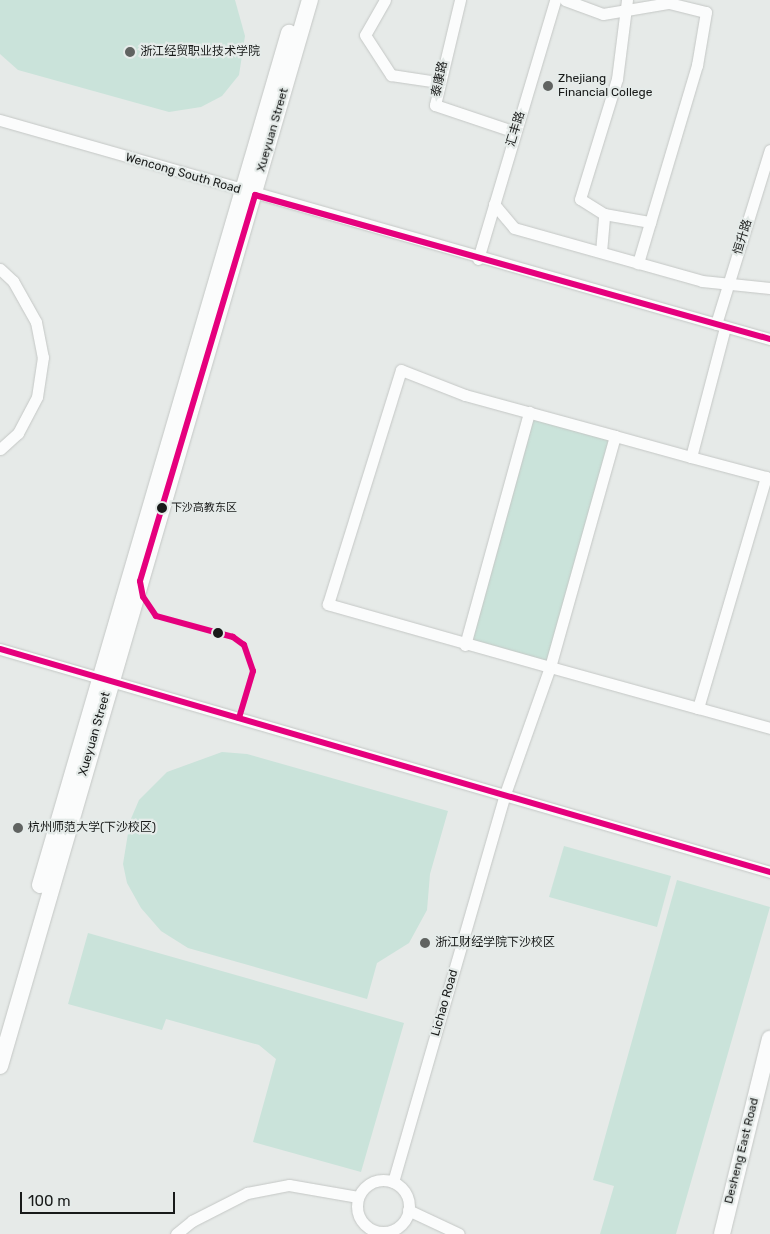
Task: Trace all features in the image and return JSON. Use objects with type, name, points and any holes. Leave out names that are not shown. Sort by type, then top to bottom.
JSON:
[{"type":"main road","points":[[248,193],[299,0]]},
{"type":"main road","name":"Xueyuan Street","points":[[0,1066],[104,680],[248,193],[310,0]]},
{"type":"main road","points":[[0,1029],[104,680]]},
{"type":"main road","name":"Desheng East Road","points":[[722,1234],[770,1039]]},
{"type":"street","points":[[385,0],[365,35],[391,75],[438,82]]},
{"type":"street","name":"泰康路","points":[[460,0],[438,82],[434,105],[515,132]]},
{"type":"street","name":"汇丰路","points":[[478,259],[556,0]]},
{"type":"street","points":[[564,0],[603,14],[669,3],[706,12],[697,65],[638,263]]},
{"type":"street","points":[[627,0],[617,79],[580,199],[604,214],[650,222]]},
{"type":"street","name":"Wencong South Road","points":[[0,120],[478,259],[770,339]]},
{"type":"street","name":"恒升路","points":[[691,457],[730,280],[770,150]]},
{"type":"street","points":[[494,204],[514,228],[702,281],[730,280],[770,288]]},
{"type":"street","points":[[601,252],[604,214]]},
{"type":"street","points":[[0,269],[13,280],[36,322],[43,357],[37,397],[18,433],[0,449]]},
{"type":"street","points":[[698,708],[768,478],[529,412],[401,370],[328,604],[465,645],[770,728]]},
{"type":"street","points":[[465,645],[529,412]]},
{"type":"street","name":"Lichao Road","points":[[393,1182],[505,794],[550,667],[615,436]]},
{"type":"street","points":[[0,649],[770,872]]},
{"type":"street","points":[[393,1182],[405,1194],[408,1210],[400,1226],[376,1233],[358,1214],[358,1197],[369,1184],[393,1182]]},
{"type":"street","points":[[176,1234],[192,1220],[247,1193],[289,1185],[358,1197]]},
{"type":"street","points":[[408,1210],[459,1234]]},
{"type":"green space","name":"浙江经贸职业技术学院","points":[[0,0],[235,0],[245,36],[239,75],[222,96],[201,107],[169,112],[18,70],[0,54]]},
{"type":"green space","points":[[533,418],[610,439],[548,663],[471,641]]},
{"type":"green space","points":[[222,752],[247,754],[448,811],[430,874],[427,910],[409,943],[377,963],[367,999],[188,948],[161,931],[141,908],[127,883],[123,864],[130,821],[139,800],[167,772]]},
{"type":"green space","points":[[564,846],[671,876],[657,927],[549,897]]},
{"type":"green space","points":[[677,880],[770,907],[676,1234],[600,1234],[614,1186],[593,1180]]},
{"type":"green space","points":[[88,933],[404,1023],[361,1172],[253,1142],[276,1059],[259,1045],[166,1019],[162,1030],[68,1004]]},
{"type":"transit line","points":[[239,718],[253,671],[244,645],[233,637],[156,616],[143,597],[140,581],[255,195],[770,339]]},
{"type":"transit line","points":[[0,649],[770,872]]},
{"type":"place","name":"浙江经贸职业技术学院","points":[[130,52]]},
{"type":"place","name":"Zhejiang Financial College","points":[[548,86]]},
{"type":"place","name":"下沙高教东区","points":[[162,508]]},
{"type":"place","name":"杭州师范大学(下沙校区)","points":[[18,828]]},
{"type":"place","name":"浙江财经学院下沙校区","points":[[425,943]]}]
